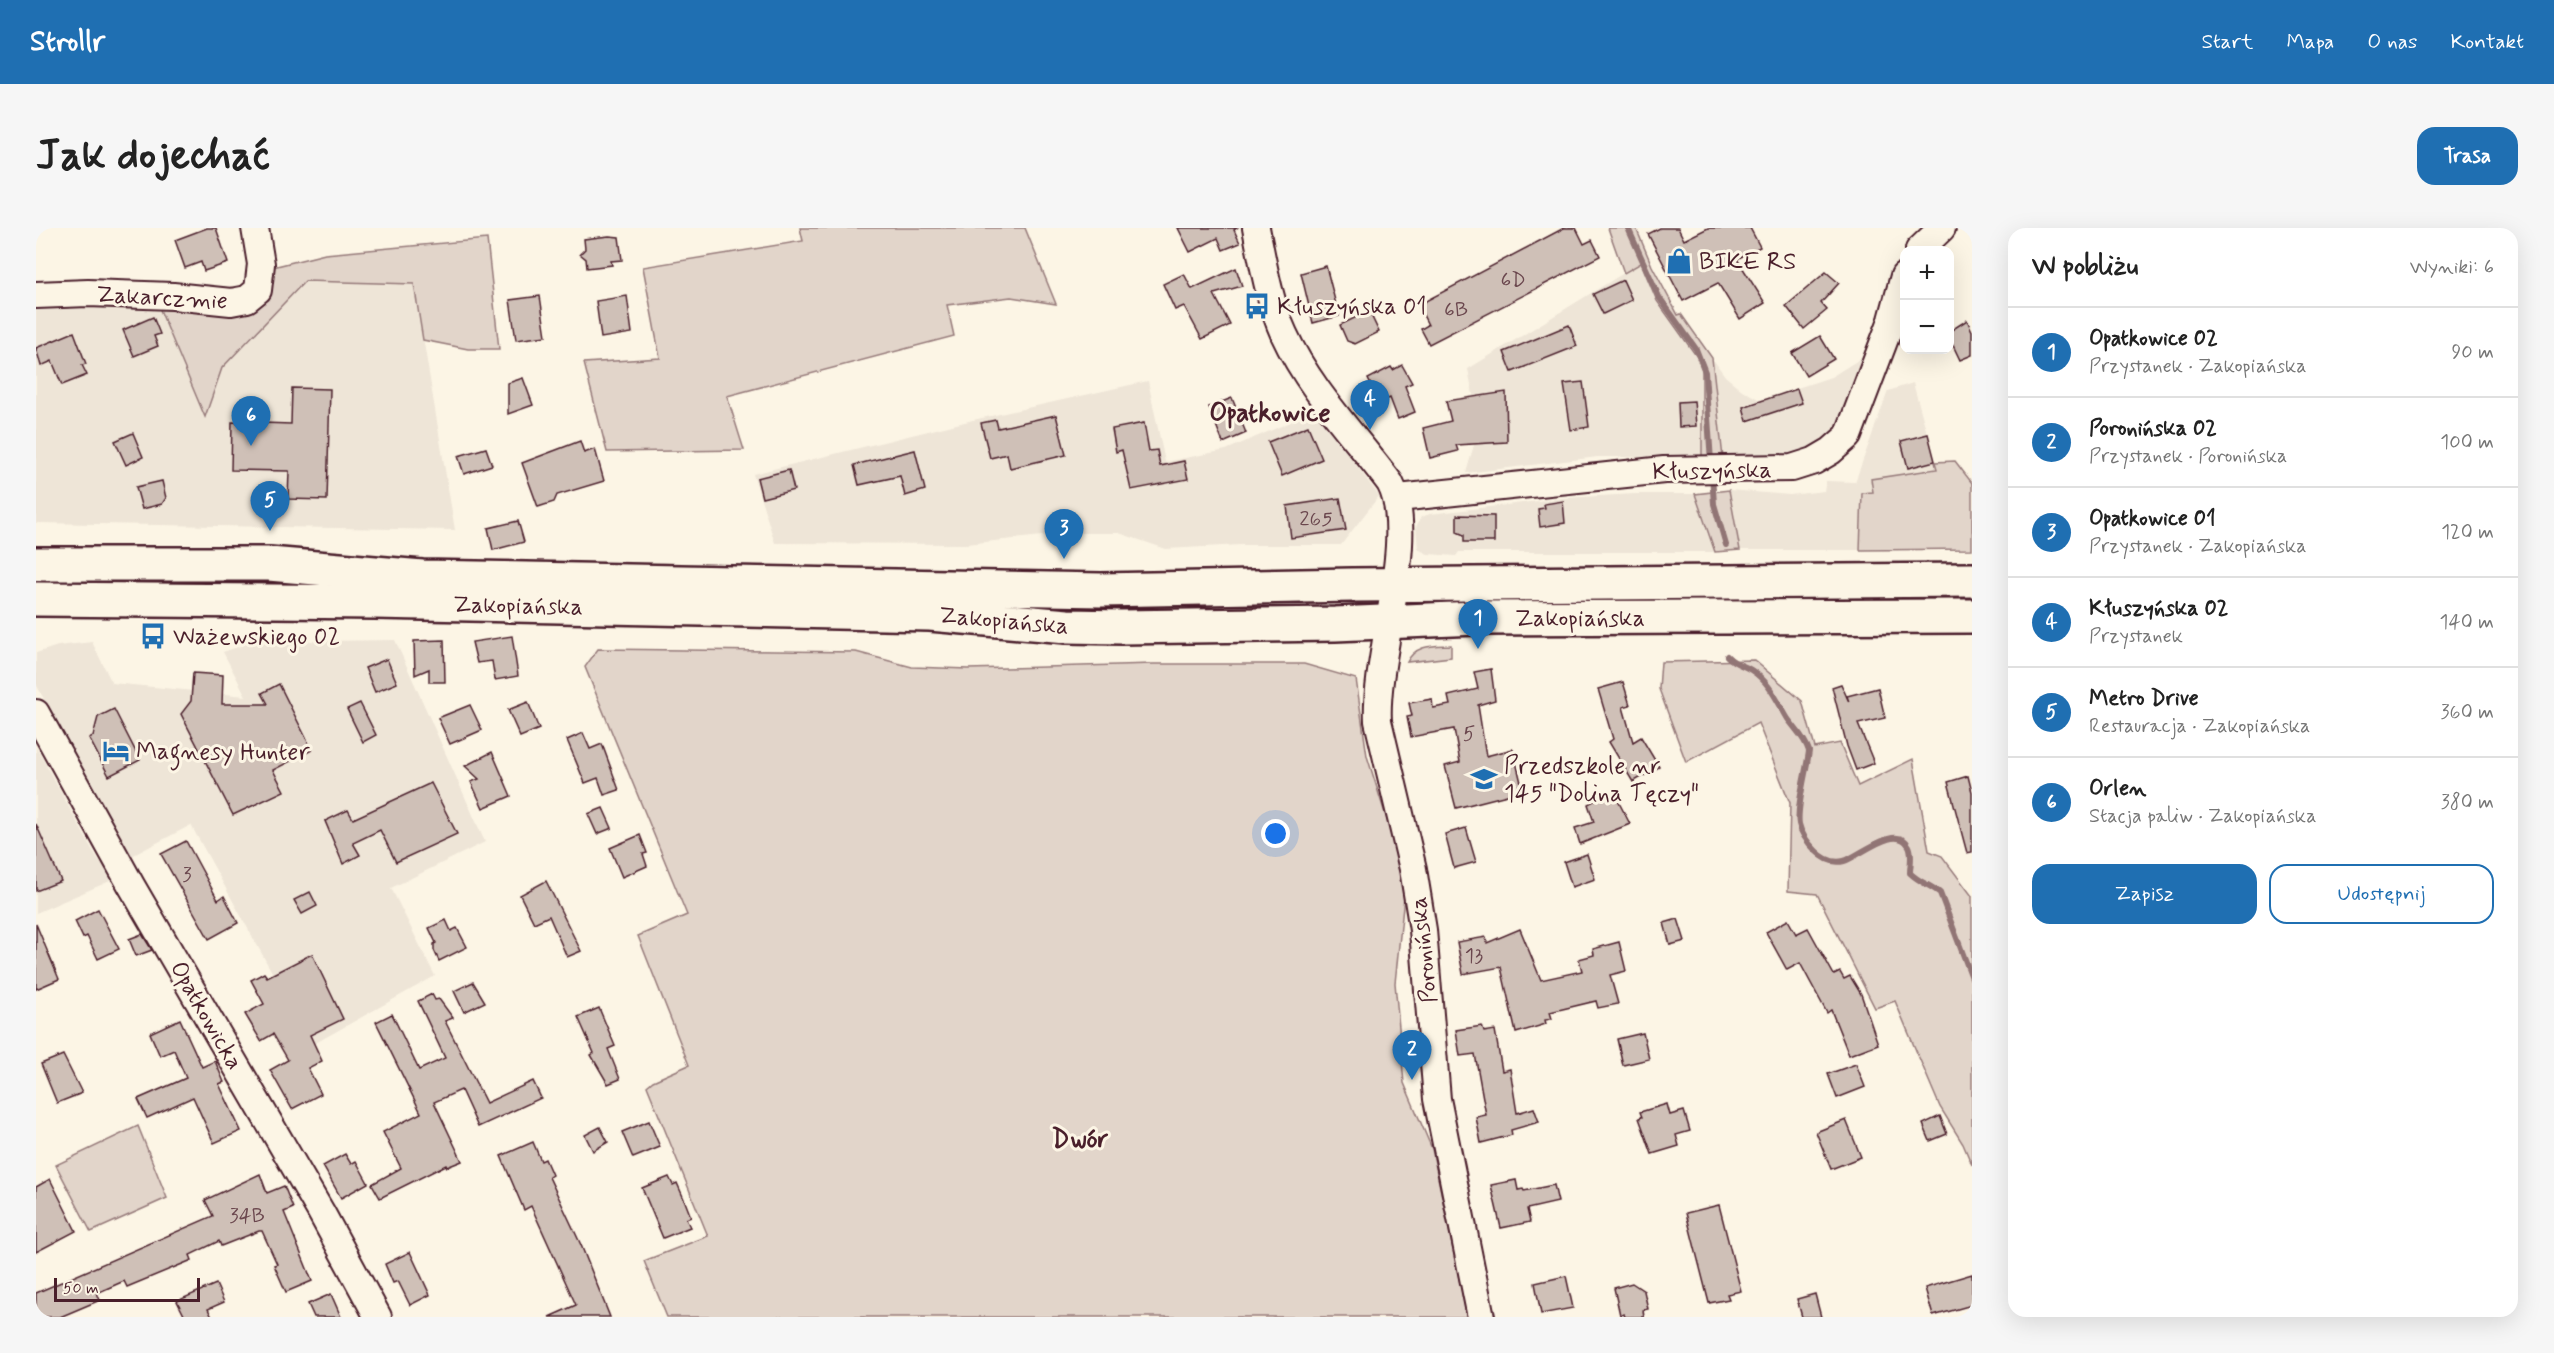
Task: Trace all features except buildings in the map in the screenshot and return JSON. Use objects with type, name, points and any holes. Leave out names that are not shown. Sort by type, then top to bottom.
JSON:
[{"type":"highway","name":"Zakopiańska","points":[[36,564],[276,564],[422,577],[1162,590],[1395,584],[1972,580]]},
{"type":"highway","name":"Zakopiańska","points":[[36,600],[375,602],[930,614],[1099,627],[1388,622],[1477,618],[1972,616]]},
{"type":"street","name":"Zakarczmie","points":[[36,295],[88,293],[173,296],[231,302],[247,299],[258,290],[261,264],[255,228]]},
{"type":"street","points":[[1256,228],[1270,295],[1283,333],[1302,370],[1390,483],[1398,498]]},
{"type":"street","points":[[1923,246],[1942,228]]},
{"type":"street","name":"Kłuszyńska","points":[[1398,498],[1652,471],[1792,468],[1814,462],[1848,436],[1900,293]]},
{"type":"street","name":"Poronińska","points":[[1398,498],[1395,584],[1377,697],[1378,721],[1406,836],[1420,911],[1429,990],[1436,1093],[1481,1317]]},
{"type":"street","name":"Opatkowicka","points":[[36,713],[131,885],[259,1104],[378,1317]]},
{"type":"shaded area","points":[[800,228],[1025,228],[1056,304],[1011,297],[947,305],[954,336],[727,396],[744,450],[607,452],[584,363],[660,358],[643,267],[803,241]]},
{"type":"shaded area","points":[[1608,228],[1636,228],[1652,266],[1678,315],[1681,314],[1712,358],[1723,458],[1702,457],[1702,364],[1657,301],[1641,263],[1624,273]]},
{"type":"shaded area","points":[[487,239],[499,349],[468,349],[423,340],[414,284],[305,281],[222,368],[205,417],[158,305],[234,307],[273,267],[325,254]]},
{"type":"shaded area","points":[[1640,263],[1657,301],[1677,325],[1702,364],[1702,457],[1598,457],[1466,473],[1476,438],[1477,415],[1468,369]]},
{"type":"shaded area","points":[[305,281],[414,283],[455,530],[36,523],[36,305],[158,305],[205,416],[222,368]]},
{"type":"shaded area","points":[[1863,357],[1845,414],[1836,431],[1822,445],[1792,458],[1723,458],[1712,358],[1725,376],[1742,390],[1760,400],[1831,377]]},
{"type":"shaded area","points":[[1148,381],[1165,462],[1226,450],[1316,411],[1379,496],[1341,545],[1241,545],[1166,549],[1119,533],[1070,533],[966,544],[775,543],[753,474],[973,420]]},
{"type":"shaded area","points":[[1913,383],[1937,469],[1873,492],[1862,493],[1860,550],[1740,550],[1729,490],[1790,495],[1824,491],[1826,481],[1855,482],[1888,391]]},
{"type":"shaded area","points":[[1955,461],[1972,483],[1972,549],[1860,550],[1862,493],[1873,492],[1871,479],[1937,469],[1935,462]]},
{"type":"shaded area","points":[[1729,490],[1740,550],[1715,552],[1695,494]]},
{"type":"shaded area","points":[[1635,494],[1695,494],[1715,552],[1459,552],[1456,556],[1428,554],[1418,549],[1416,527],[1421,517],[1430,514],[1564,498]]},
{"type":"shaded area","points":[[395,640],[485,842],[391,888],[435,976],[312,1045],[191,825],[128,858],[36,684],[36,653],[58,646],[92,642],[112,683],[246,696],[223,652],[252,642]]},
{"type":"shaded area","points":[[1451,645],[1451,657],[1407,662],[1420,649]]},
{"type":"shaded area","points":[[598,649],[856,652],[912,667],[968,669],[1154,664],[1304,664],[1356,679],[1367,756],[1398,855],[1404,897],[1395,983],[1404,1083],[1432,1149],[1467,1317],[667,1317],[644,1261],[708,1236],[647,1086],[689,1065],[638,936],[687,915],[585,667]]},
{"type":"shaded area","points":[[1754,660],[1802,701],[1815,748],[1840,743],[1858,786],[1913,759],[1929,851],[1942,856],[1972,896],[1972,1165],[1963,1144],[1940,1107],[1895,1001],[1875,1008],[1817,894],[1788,891],[1790,803],[1758,723],[1686,762],[1659,689],[1661,662]]},
{"type":"shaded area","points":[[36,747],[97,858],[117,878],[36,913]]},
{"type":"shaded area","points":[[138,1126],[167,1198],[91,1232],[56,1165]]},
{"type":"waterway","points":[[1628,228],[1659,297],[1696,349],[1705,372],[1711,462]]},
{"type":"waterway","points":[[1712,475],[1714,504],[1726,545]]},
{"type":"waterway","points":[[1727,656],[1763,680],[1807,746],[1809,751],[1798,817],[1800,828],[1808,842],[1825,858],[1840,862],[1887,839],[1903,840],[1911,852],[1910,873],[1940,893],[1972,978]]},
{"type":"place","name":"BIKE RS","points":[[1679,261]]},
{"type":"place","name":"Kłuszyńska 01","points":[[1257,306]]},
{"type":"place","name":"Kłuszyńska 02","points":[[1370,430]]},
{"type":"place","name":"Orlen","points":[[251,446]]},
{"type":"place","name":"Metro Drive","points":[[270,531]]},
{"type":"place","name":"Opatkowice 01","points":[[1064,559]]},
{"type":"place","name":"Ważewskiego 02","points":[[153,636]]},
{"type":"place","name":"Opatkowice 02","points":[[1478,649]]},
{"type":"place","name":"Magnesy Hunter","points":[[116,751]]},
{"type":"place","name":"Przedszkole nr 145 \"Dolina Tęczy\"","points":[[1484,779]]},
{"type":"place","name":"Poronińska 02","points":[[1412,1080]]},
{"type":"district","name":"Opatkowice","points":[[1270,412]]},
{"type":"district","name":"Dwór","points":[[1080,1138]]}]
